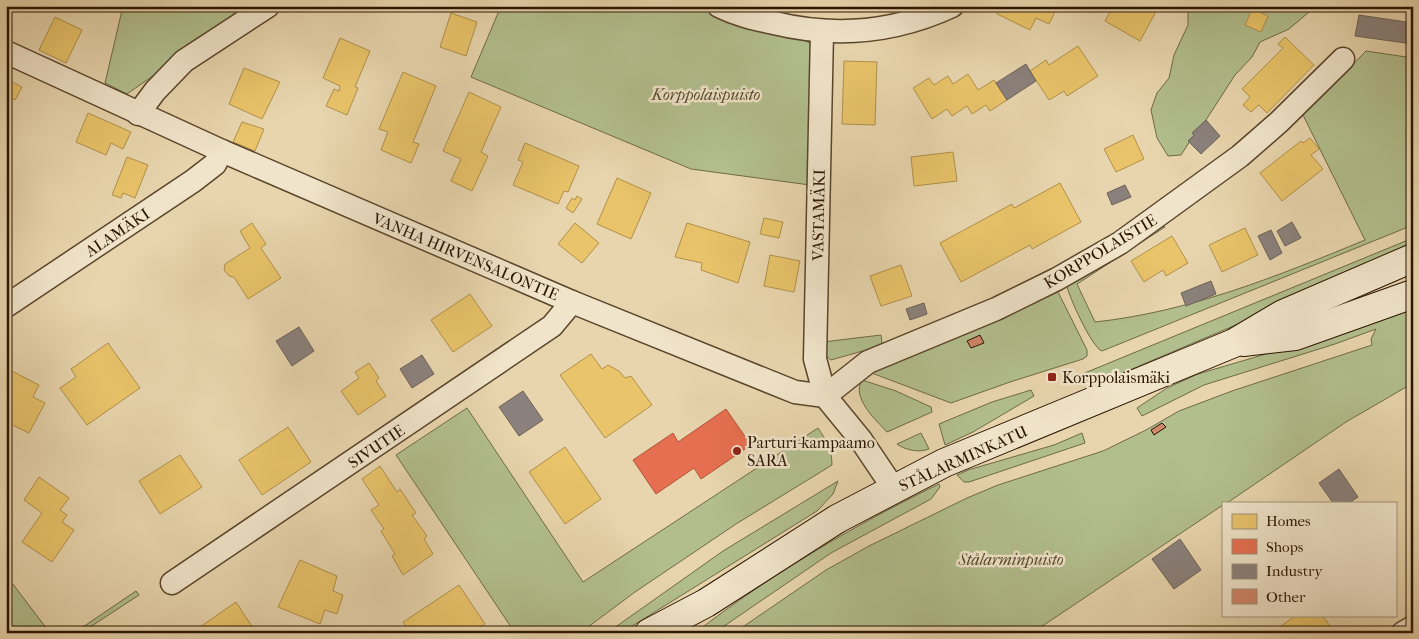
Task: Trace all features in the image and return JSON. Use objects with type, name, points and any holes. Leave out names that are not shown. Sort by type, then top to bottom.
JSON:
[{"type":"main road","name":"STÅLARMINKATU","points":[[650,633],[706,603],[799,542],[944,463],[1234,343],[1283,314],[1413,258]]},
{"type":"main road","name":"STÅLARMINKATU","points":[[1234,343],[1295,336],[1413,294]]},
{"type":"main road","name":"STÅLARMINKATU","points":[[675,633],[706,603]]},
{"type":"street","points":[[138,114],[155,91],[184,61],[268,6]]},
{"type":"street","points":[[720,6],[751,18],[822,32],[884,30],[907,24],[952,6]]},
{"type":"street","name":"VASTAMÄKI","points":[[822,32],[815,359],[825,396]]},
{"type":"street","name":"VANHA HIRVENSALONTIE","points":[[6,52],[138,114],[572,302],[795,392],[825,396]]},
{"type":"street","name":"KORPPOLAISTIE","points":[[825,396],[868,362],[996,309],[1057,279],[1120,243],[1240,156],[1285,117],[1343,59]]},
{"type":"street","name":"ALAMÄKI","points":[[6,306],[194,180],[215,164],[222,151]]},
{"type":"street","name":"SIVUTIE","points":[[172,583],[552,326],[566,312],[572,302]]},
{"type":"street","points":[[825,396],[861,440],[894,489]]},
{"type":"street","points":[[1403,633],[1413,626]]},
{"type":"green space","points":[[123,6],[253,6],[127,94],[105,83]]},
{"type":"green space","name":"Korppolaispuisto","points":[[501,6],[704,6],[814,45],[810,185],[691,169],[471,77]]},
{"type":"green space","points":[[1188,6],[1301,6],[1309,12],[1289,29],[1260,42],[1252,57],[1235,75],[1206,120],[1193,133],[1194,135],[1181,155],[1168,156],[1157,138],[1151,110],[1157,93],[1169,78],[1174,55],[1188,25]]},
{"type":"green space","points":[[1366,51],[1413,58],[1413,225],[1102,351],[1098,348],[1081,320],[1066,283],[1160,226],[1165,227],[1077,284],[1095,322],[1165,310],[1233,291],[1365,240],[1303,115]]},
{"type":"green space","points":[[1413,238],[1413,243],[1404,249],[1297,299],[1125,372],[1107,378],[1077,382],[1075,377]]},
{"type":"green space","points":[[1053,290],[1058,292],[1087,350],[1087,356],[1083,359],[951,403],[869,372]]},
{"type":"green space","name":"Stålarminpuisto","points":[[1413,302],[1413,383],[1346,422],[1228,502],[1222,502],[1222,506],[1032,633],[734,633],[826,570],[869,546],[967,498],[998,485],[1103,451],[1179,411],[1232,391],[1372,345],[1371,339],[1376,329],[1335,344],[1204,385],[1142,416],[1137,408],[1167,388],[1198,374],[1317,339]]},
{"type":"green space","points":[[881,335],[882,343],[880,346],[831,360],[825,355],[823,342]]},
{"type":"green space","points":[[862,380],[896,391],[931,407],[932,412],[887,432],[871,415],[862,401],[859,387]]},
{"type":"green space","points":[[1031,390],[1034,396],[973,432],[945,445],[939,424],[992,402]]},
{"type":"green space","points":[[467,408],[583,582],[818,428],[828,445],[832,465],[736,524],[635,592],[580,633],[510,633],[513,630],[396,455]]},
{"type":"green space","points":[[921,433],[929,449],[921,451],[912,450],[897,444]]},
{"type":"green space","points":[[1082,433],[1085,443],[969,482],[964,482],[957,475],[968,470],[1054,445]]},
{"type":"green space","points":[[838,481],[833,494],[817,511],[621,633],[607,633],[723,551]]},
{"type":"green space","points":[[939,484],[940,487],[931,499],[831,553],[714,633],[695,633],[753,591],[813,552]]},
{"type":"green space","points":[[6,575],[50,633],[6,633]]},
{"type":"green space","points":[[136,591],[139,595],[81,633],[74,633]]},
{"type":"building: Homes","points":[[1001,6],[1058,6],[1049,24],[1036,18],[1030,30],[997,14]]},
{"type":"building: Homes","points":[[1113,6],[1159,6],[1140,41],[1105,21]]},
{"type":"building: Homes","points":[[1252,9],[1268,16],[1261,32],[1245,25]]},
{"type":"building: Homes","points":[[451,13],[477,22],[466,56],[440,47]]},
{"type":"building: Homes","points":[[55,17],[82,30],[66,63],[39,50]]},
{"type":"building: Homes","points":[[1285,37],[1314,65],[1267,113],[1259,105],[1251,112],[1243,105],[1250,97],[1242,89],[1283,48],[1278,44]]},
{"type":"building: Homes","points":[[340,38],[370,51],[355,87],[358,88],[347,115],[326,106],[334,89],[339,91],[340,86],[323,78]]},
{"type":"building: Homes","points":[[1078,46],[1098,76],[1067,96],[1064,91],[1049,100],[1030,71],[1046,60],[1049,65]]},
{"type":"building: Homes","points":[[844,61],[877,62],[875,125],[842,124]]},
{"type":"building: Homes","points":[[244,68],[280,82],[262,119],[229,104]]},
{"type":"building: Homes","points":[[403,72],[436,86],[413,142],[419,144],[411,163],[381,150],[388,132],[379,129]]},
{"type":"building: Homes","points":[[968,74],[978,90],[994,80],[1007,100],[990,111],[986,105],[972,114],[967,106],[952,116],[947,109],[932,119],[913,88],[929,78],[934,85],[948,76],[953,84]]},
{"type":"building: Homes","points":[[6,79],[22,87],[15,100],[6,96]]},
{"type":"building: Homes","points":[[469,92],[501,107],[481,152],[488,156],[472,191],[451,181],[461,159],[443,151]]},
{"type":"building: Homes","points":[[88,113],[131,132],[123,149],[111,143],[106,155],[76,142]]},
{"type":"building: Homes","points":[[242,122],[264,129],[255,151],[233,142]]},
{"type":"building: Homes","points":[[1133,135],[1144,159],[1116,172],[1104,149]]},
{"type":"building: Homes","points":[[1310,138],[1319,149],[1311,155],[1323,169],[1282,201],[1260,173],[1301,141],[1303,143]]},
{"type":"building: Homes","points":[[525,143],[579,166],[568,192],[564,191],[558,204],[513,185],[523,162],[518,160]]},
{"type":"building: Homes","points":[[953,152],[957,181],[914,186],[911,157]]},
{"type":"building: Homes","points":[[127,157],[148,165],[135,198],[123,193],[121,198],[112,195]]},
{"type":"building: Homes","points":[[617,178],[651,193],[631,239],[597,224]]},
{"type":"building: Homes","points":[[1060,183],[1081,222],[1032,249],[1030,245],[961,282],[940,243],[1012,204],[1014,208]]},
{"type":"building: Homes","points":[[577,196],[582,199],[573,213],[566,208],[572,198],[575,200]]},
{"type":"building: Homes","points":[[764,218],[783,222],[779,238],[760,234]]},
{"type":"building: Homes","points":[[252,223],[266,244],[261,248],[281,278],[248,299],[234,277],[229,276],[224,270],[225,264],[250,248],[240,231]]},
{"type":"building: Homes","points":[[575,223],[599,243],[582,263],[558,244]]},
{"type":"building: Homes","points":[[687,223],[750,242],[738,283],[701,270],[702,263],[675,257]]},
{"type":"building: Homes","points":[[1245,228],[1258,255],[1222,272],[1209,245]]},
{"type":"building: Homes","points":[[1172,236],[1188,263],[1166,276],[1163,270],[1144,282],[1131,261]]},
{"type":"building: Homes","points":[[770,255],[800,261],[794,292],[764,286]]},
{"type":"building: Homes","points":[[901,265],[912,296],[881,306],[870,276]]},
{"type":"building: Homes","points":[[470,294],[492,326],[453,352],[431,320]]},
{"type":"building: Homes","points":[[108,343],[140,388],[87,425],[60,388],[76,377],[71,369]]},
{"type":"building: Homes","points":[[591,354],[602,369],[608,365],[619,371],[625,378],[631,376],[652,405],[605,438],[560,375]]},
{"type":"building: Homes","points":[[369,363],[379,378],[376,381],[386,396],[358,415],[341,391],[359,378],[355,372]]},
{"type":"building: Homes","points":[[6,368],[39,385],[33,397],[45,403],[29,433],[6,422],[10,414],[6,412]]},
{"type":"building: Homes","points":[[288,427],[311,462],[262,495],[239,460]]},
{"type":"building: Homes","points":[[565,447],[601,499],[565,524],[529,472]]},
{"type":"building: Homes","points":[[180,455],[202,487],[160,514],[139,481]]},
{"type":"building: Homes","points":[[380,466],[397,492],[400,489],[416,513],[412,515],[427,536],[424,539],[433,554],[403,575],[392,556],[395,554],[381,531],[384,529],[371,510],[379,505],[362,479]]},
{"type":"building: Homes","points":[[39,477],[69,498],[60,510],[67,515],[62,522],[74,530],[52,562],[22,542],[42,513],[24,500]]},
{"type":"building: Homes","points":[[300,560],[337,576],[333,591],[343,595],[337,614],[325,610],[320,624],[278,607]]},
{"type":"building: Homes","points":[[459,585],[485,624],[471,633],[410,633],[403,622]]},
{"type":"building: Homes","points":[[236,602],[255,631],[203,633],[200,627]]},
{"type":"building: Homes","points":[[1295,616],[1323,616],[1335,633],[1277,633],[1276,630]]},
{"type":"building: Shops","points":[[726,409],[751,445],[701,479],[694,468],[656,494],[633,460],[673,433],[678,442]]},
{"type":"building: Industry","points":[[1359,15],[1413,23],[1413,44],[1355,36]]},
{"type":"building: Industry","points":[[1026,64],[1036,81],[1007,100],[996,83]]},
{"type":"building: Industry","points":[[1206,120],[1220,136],[1201,154],[1188,141],[1194,135],[1192,133]]},
{"type":"building: Industry","points":[[1125,185],[1131,197],[1112,205],[1107,193]]},
{"type":"building: Industry","points":[[1292,222],[1301,238],[1285,246],[1277,231]]},
{"type":"building: Industry","points":[[1271,230],[1282,253],[1270,260],[1258,236]]},
{"type":"building: Industry","points":[[1211,281],[1216,294],[1186,306],[1181,293]]},
{"type":"building: Industry","points":[[924,303],[927,314],[910,320],[906,309]]},
{"type":"building: Industry","points":[[299,327],[314,351],[292,366],[276,341]]},
{"type":"building: Industry","points":[[422,355],[434,374],[412,388],[400,369]]},
{"type":"building: Industry","points":[[523,391],[543,420],[519,436],[499,407]]},
{"type":"building: Industry","points":[[1339,469],[1358,497],[1350,502],[1332,502],[1319,483]]},
{"type":"building: Industry","points":[[1180,539],[1201,570],[1174,589],[1152,559]]},
{"type":"building: Other","points":[[980,335],[984,343],[971,348],[967,341]]},
{"type":"building: Other","points":[[1162,423],[1166,427],[1154,435],[1151,430]]},
{"type":"place","name":"Korppolaismäki","points":[[1052,377]]},
{"type":"place","name":"Parturi-kampaamo SARA","points":[[737,451]]}]
